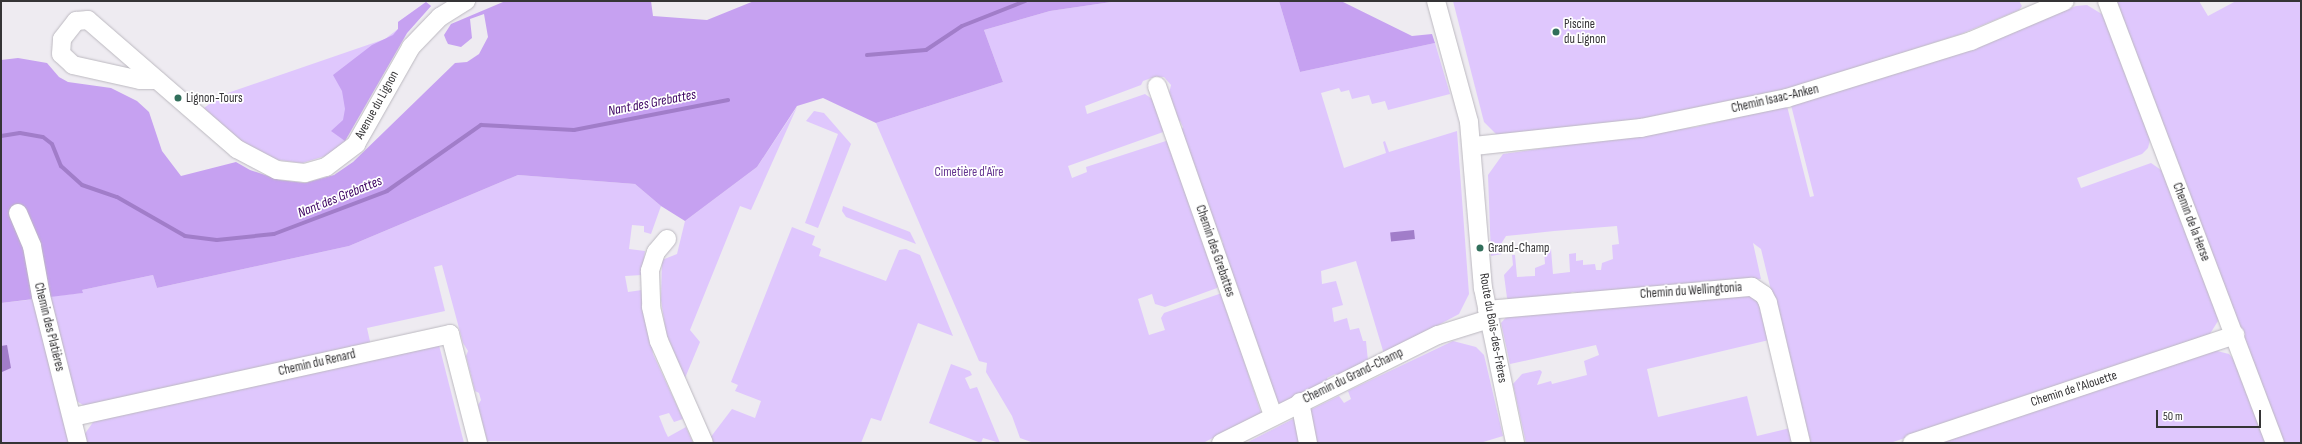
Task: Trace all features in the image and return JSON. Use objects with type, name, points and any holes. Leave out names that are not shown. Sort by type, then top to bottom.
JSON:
[{"type":"street","name":"Avenue du Lignon","points":[[157,80],[140,80],[66,61],[60,46],[65,32],[76,21],[88,20],[237,149],[277,170],[305,173],[326,167],[356,144],[411,47],[430,25],[466,1]]},
{"type":"street","name":"Route du Bois-des-Frères","points":[[1436,1],[1457,72],[1474,146],[1488,314],[1515,443]]},
{"type":"street","name":"Chemin Isaac-Anken","points":[[1474,146],[1641,128],[1787,98],[1971,41],[2065,1]]},
{"type":"street","name":"Chemin de la Herse","points":[[2106,1],[2235,335],[2275,443]]},
{"type":"street","name":"Chemin des Grebattes","points":[[1157,86],[1273,416]]},
{"type":"street","name":"Chemin des Platières","points":[[18,213],[32,246],[41,296],[73,417],[78,443]]},
{"type":"street","points":[[667,239],[656,252],[650,270],[651,307],[659,341],[704,443]]},
{"type":"street","name":"Chemin du Wellingtonia","points":[[1488,314],[1752,287],[1764,295],[1768,302],[1801,443]]},
{"type":"street","name":"Chemin du Grand-Champ","points":[[1221,443],[1300,402],[1438,335],[1488,314]]},
{"type":"street","name":"Chemin du Renard","points":[[73,417],[450,334],[478,443]]},
{"type":"street","name":"Chemin de l'Alouette","points":[[1912,443],[2235,335]]},
{"type":"street","points":[[1300,402],[1308,443]]},
{"type":"green space","name":"Cimetière d'Aïre","points":[[1118,1],[1279,1],[1300,72],[1435,43],[1450,94],[1388,110],[1385,101],[1372,104],[1369,95],[1352,99],[1349,90],[1341,92],[1339,88],[1321,93],[1344,168],[1386,153],[1383,142],[1385,141],[1389,152],[1457,131],[1469,294],[1459,314],[1384,354],[1356,261],[1321,271],[1322,284],[1336,281],[1343,305],[1332,308],[1334,322],[1347,318],[1350,330],[1359,328],[1363,341],[1366,341],[1368,361],[1338,376],[1335,374],[1327,378],[1328,381],[1281,404],[1273,399],[1219,245],[1223,243],[1218,231],[1215,231],[1180,132],[1183,127],[1180,121],[1176,120],[1168,98],[1171,85],[1164,77],[1154,77],[1143,81],[1141,85],[1085,106],[1087,114],[1145,94],[1155,101],[1166,131],[1068,166],[1072,178],[1087,172],[1086,167],[1169,140],[1219,284],[1217,288],[1165,307],[1155,304],[1152,294],[1138,299],[1149,335],[1165,330],[1161,318],[1164,313],[1222,293],[1261,413],[1203,443],[1034,443],[1020,438],[1012,416],[986,372],[987,363],[979,361],[876,123],[1003,82],[984,30],[1050,11]]},
{"type":"green space","points":[[1453,1],[2019,1],[2022,6],[2019,10],[1961,34],[1799,86],[1640,119],[1497,135],[1484,122]]},
{"type":"green space","points":[[2114,1],[2199,1],[2208,16],[2236,1],[2301,1],[2301,443],[2281,443]]},
{"type":"green space","points":[[426,2],[431,6],[407,33],[345,141],[332,154],[302,163],[271,159],[235,137],[204,108],[222,95],[385,39],[398,29],[398,22]]},
{"type":"green space","points":[[2087,5],[2105,16],[2151,136],[2148,148],[2142,154],[2077,178],[2081,188],[2151,163],[2164,172],[2217,312],[2218,321],[2208,337],[1890,443],[1808,443],[1761,249],[1753,243],[1761,279],[1583,294],[1572,292],[1569,295],[1510,301],[1507,298],[1504,275],[1513,265],[1512,255],[1515,255],[1517,277],[1535,276],[1535,268],[1545,264],[1544,250],[1551,249],[1553,274],[1570,272],[1569,254],[1576,253],[1576,261],[1583,260],[1583,265],[1595,264],[1596,270],[1601,270],[1602,263],[1613,259],[1612,245],[1619,244],[1617,226],[1554,231],[1506,236],[1501,244],[1502,254],[1491,256],[1488,175],[1503,154],[1696,127],[1787,106],[1810,197],[1814,196],[1791,105],[1925,65],[2076,6]]},
{"type":"green space","points":[[797,107],[751,210],[740,206],[690,330],[700,342],[685,378],[666,333],[661,300],[662,260],[677,254],[685,221],[757,167]]},
{"type":"green space","points":[[814,111],[824,113],[851,144],[818,228],[805,223],[838,134],[806,121]]},
{"type":"green space","points":[[518,175],[635,184],[661,206],[651,234],[644,232],[644,226],[632,225],[629,249],[645,251],[642,275],[625,276],[628,292],[642,290],[653,354],[683,419],[674,422],[669,413],[659,416],[665,431],[668,437],[686,427],[693,443],[487,441],[478,405],[481,400],[479,393],[475,391],[466,356],[468,351],[463,343],[442,265],[434,267],[445,311],[367,328],[371,346],[86,407],[72,398],[45,297],[82,293],[82,290],[153,275],[157,288],[349,246]]},
{"type":"green space","points":[[843,206],[910,232],[916,244],[846,217],[842,211]]},
{"type":"green space","points":[[792,227],[815,236],[812,245],[821,249],[819,256],[886,281],[899,250],[906,249],[920,255],[953,336],[918,323],[881,421],[871,418],[861,443],[712,443],[710,438],[732,409],[755,418],[761,401],[735,391],[738,385],[731,382]]},
{"type":"green space","points":[[1752,294],[1759,300],[1769,340],[1647,369],[1658,417],[1747,396],[1757,436],[1790,428],[1792,438],[1789,443],[1526,443],[1513,384],[1522,374],[1540,370],[1542,372],[1537,385],[1551,381],[1552,384],[1587,375],[1584,361],[1599,355],[1596,345],[1510,364],[1501,323],[1510,313]]},
{"type":"green space","points":[[36,299],[72,443],[1,443],[1,303]]},
{"type":"green space","points":[[1453,341],[1476,347],[1484,355],[1503,436],[1480,443],[1311,443],[1308,411],[1339,396],[1344,403],[1351,399],[1348,391]]},
{"type":"green space","points":[[439,345],[464,443],[85,443],[84,435],[96,418]]},
{"type":"green space","points":[[2213,350],[2229,354],[2235,361],[2266,443],[1935,443]]},
{"type":"green space","points":[[951,364],[970,371],[972,375],[965,378],[970,389],[977,387],[1000,443],[983,438],[981,443],[929,423]]},
{"type":"green space","points":[[1295,418],[1302,443],[1246,443]]},
{"type":"shaded area","points":[[651,1],[653,16],[707,20],[754,1],[1118,1],[1050,11],[984,30],[1003,82],[876,123],[823,98],[797,106],[757,167],[685,221],[661,206],[635,184],[518,175],[349,246],[157,288],[153,275],[82,290],[83,293],[1,303],[1,60],[18,58],[47,63],[59,77],[68,82],[111,88],[137,101],[149,112],[162,151],[181,176],[236,162],[250,170],[280,180],[305,183],[334,175],[353,162],[455,63],[467,62],[479,54],[488,37],[484,14],[470,19],[472,38],[461,47],[448,44],[446,40],[444,35],[451,24],[503,2]]},
{"type":"shaded area","points":[[1279,1],[1341,1],[1412,36],[1432,34],[1435,43],[1300,72]]},
{"type":"shaded area","points":[[426,2],[431,6],[407,33],[345,141],[331,131],[343,120],[345,109],[342,91],[333,75],[372,45],[393,35],[398,29],[398,22]]},
{"type":"shaded area","points":[[1414,230],[1415,239],[1391,241],[1390,233]]},
{"type":"shaded area","points":[[7,345],[11,368],[2,372],[1,346]]},
{"type":"waterway","name":"Nant des Grebattes","points":[[867,55],[926,50],[962,26],[1025,1]]},
{"type":"waterway","name":"Nant des Grebattes","points":[[1,136],[20,133],[43,137],[52,144],[61,166],[82,185],[117,197],[185,236],[217,240],[274,234],[387,191],[481,125],[574,130],[728,100]]},
{"type":"place","name":"Piscine du Lignon","points":[[1556,32]]},
{"type":"place","name":"Lignon-Tours","points":[[178,98]]},
{"type":"place","name":"Grand-Champ","points":[[1480,248]]}]
